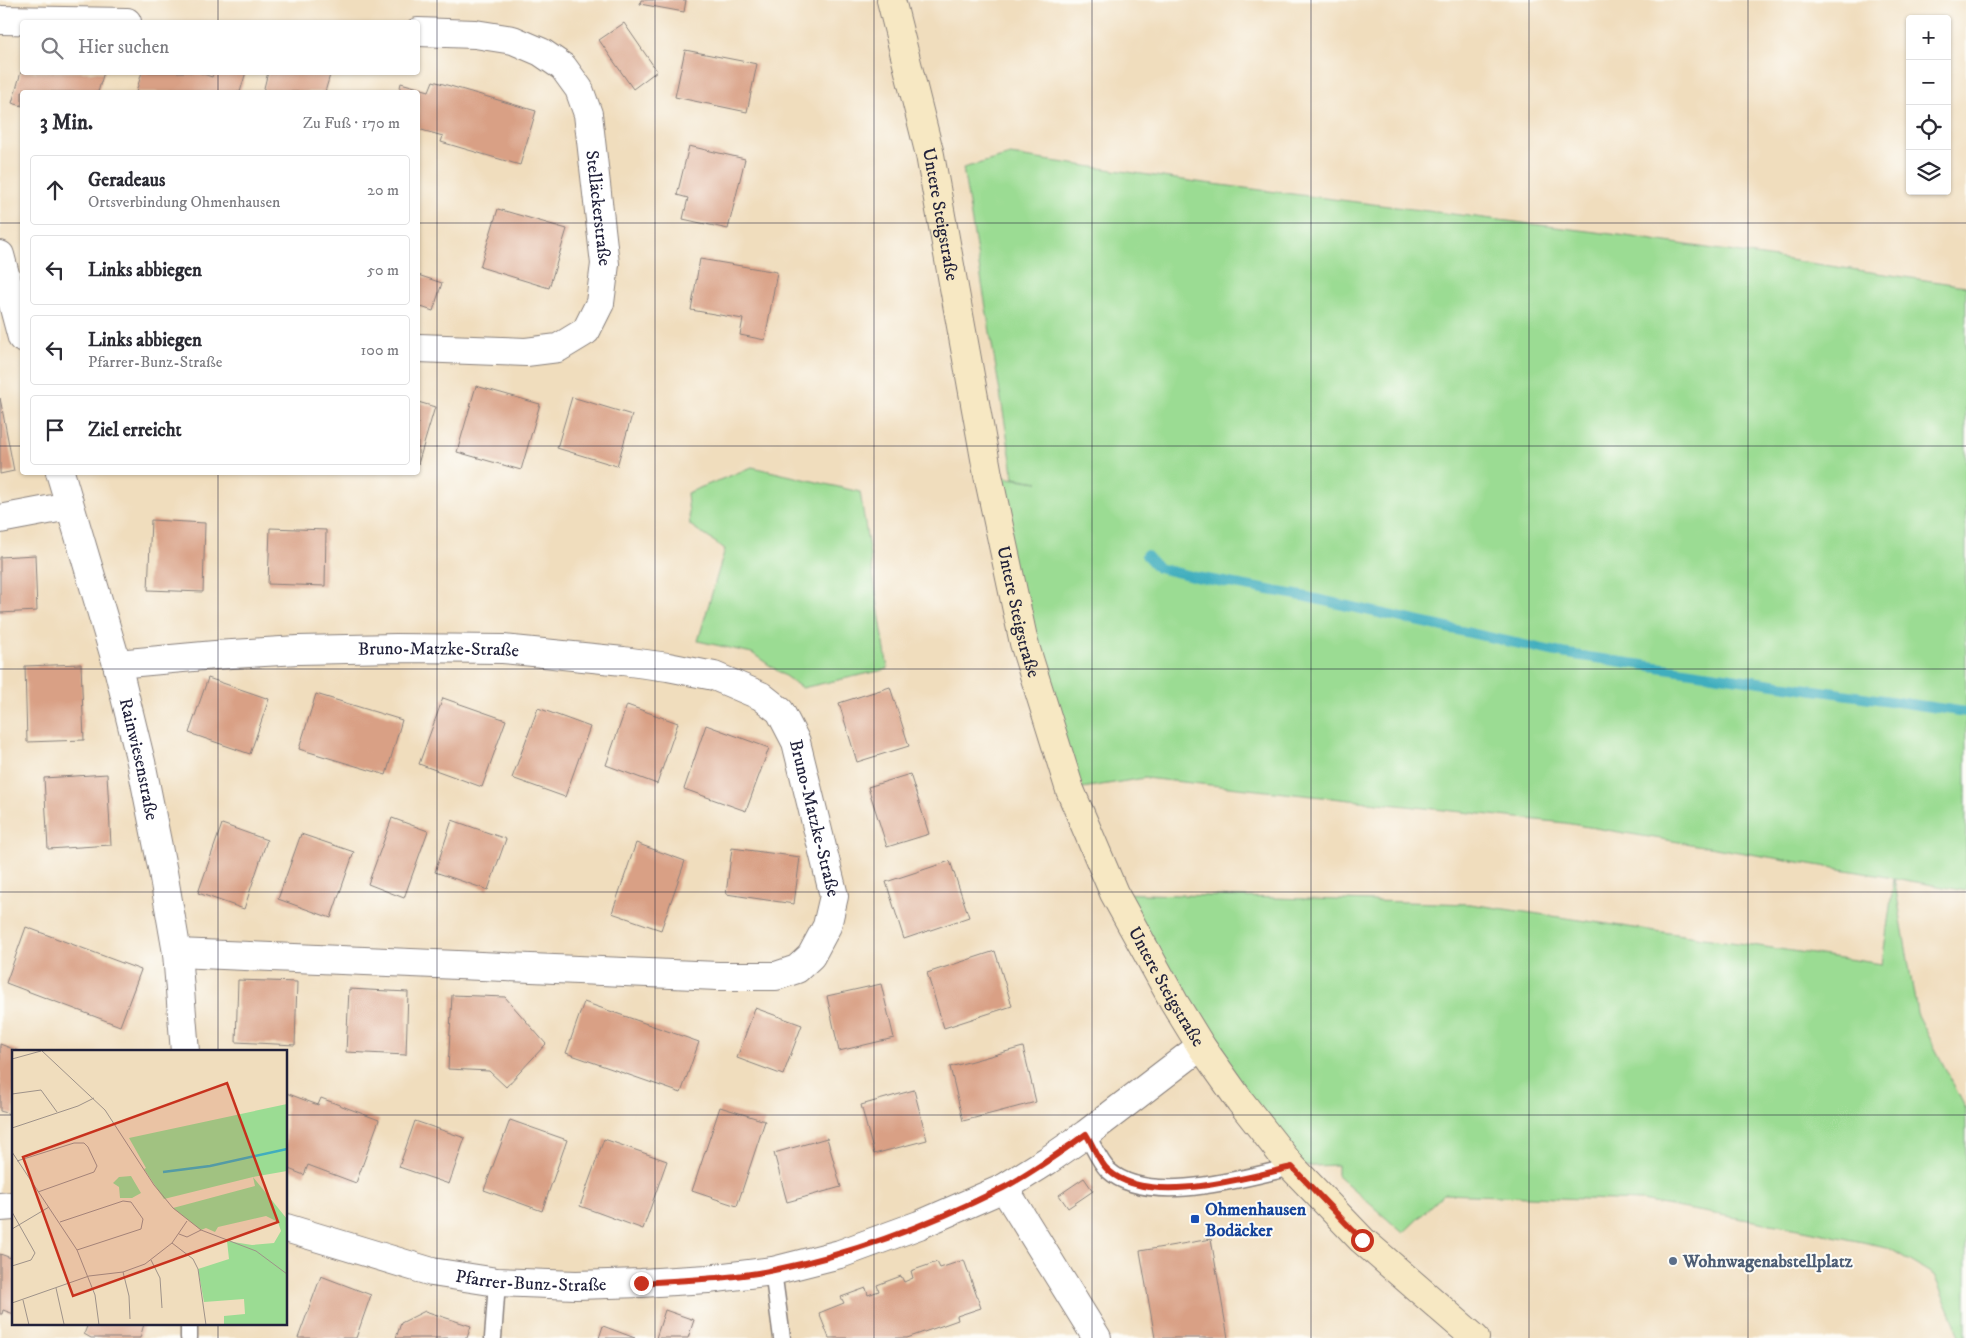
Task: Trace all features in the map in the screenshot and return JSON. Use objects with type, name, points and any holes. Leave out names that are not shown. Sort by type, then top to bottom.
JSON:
[{"type":"street","name":"Untere Steigstraße","points":[[891,0],[930,155],[988,475],[1024,643],[1070,790],[1114,893],[1174,1002],[1201,1046],[1240,1101],[1292,1167],[1362,1240],[1476,1338]]},
{"type":"street","points":[[0,20],[20,20]]},
{"type":"street","name":"Stelläckerstraße","points":[[420,32],[475,34],[513,40],[541,52],[563,67],[579,89],[588,114],[605,264],[600,303],[586,331],[558,348],[526,352],[420,348]]},
{"type":"street","points":[[0,255],[20,330]]},
{"type":"street","name":"Rainwiesenstraße","points":[[61,475],[117,664],[145,780],[164,872],[177,953],[185,1050]]},
{"type":"street","points":[[0,519],[69,506]]},
{"type":"street","name":"Bruno-Matzke-Straße","points":[[117,664],[298,650],[396,648],[503,649],[623,661],[714,676],[761,696],[780,710],[796,742],[834,896],[827,926],[812,956],[797,969],[776,976],[718,976],[177,953]]},
{"type":"street","name":"Pfarrer-Bunz-Straße","points":[[288,1229],[432,1272],[497,1282],[576,1285],[641,1283],[708,1279],[773,1270],[840,1254],[902,1232],[1004,1188],[1086,1134],[1201,1046]]},
{"type":"street","points":[[1004,1188],[1097,1338]]},
{"type":"lane","points":[[1086,1134],[1108,1170],[1127,1182],[1148,1188],[1185,1188],[1292,1167]]},
{"type":"lane","points":[[773,1270],[782,1338]]},
{"type":"lane","points":[[494,1338],[497,1282]]},
{"type":"green space","points":[[1010,155],[1197,182],[1619,235],[1966,286],[1966,891],[1565,823],[1145,778],[1070,790],[988,475],[1038,482],[1014,478],[963,168]]},
{"type":"green space","points":[[752,467],[860,492],[888,669],[802,688],[752,653],[698,641],[725,549],[690,525],[687,493]]},
{"type":"green space","points":[[1894,878],[1917,1013],[1966,1109],[1966,1338],[1961,1338],[1934,1275],[1887,1247],[1799,1229],[1642,1201],[1444,1194],[1403,1233],[1337,1175],[1337,1165],[1292,1167],[1114,893],[1470,904],[1882,964]]},
{"type":"building","points":[[641,0],[686,0],[684,12],[640,4]]},
{"type":"building","points":[[624,23],[657,71],[633,89],[599,40]]},
{"type":"building","points":[[685,50],[757,64],[747,112],[675,97]]},
{"type":"building","points":[[20,75],[103,75],[99,90],[20,90],[20,105],[12,103]]},
{"type":"building","points":[[141,75],[206,75],[212,77],[213,75],[245,75],[241,90],[137,90]]},
{"type":"building","points":[[267,75],[330,75],[326,90],[264,90]]},
{"type":"building","points":[[433,81],[536,111],[520,165],[441,142],[443,136],[420,130],[420,90],[399,90],[401,83],[429,91]]},
{"type":"building","points":[[689,146],[745,159],[728,229],[683,219],[688,198],[677,195]]},
{"type":"building","points":[[498,209],[567,229],[549,288],[480,267]]},
{"type":"building","points":[[700,259],[777,272],[765,340],[740,335],[743,319],[691,310]]},
{"type":"building","points":[[420,276],[442,283],[433,311],[420,307]]},
{"type":"building","points":[[476,386],[540,404],[521,470],[457,452]]},
{"type":"building","points":[[572,397],[632,415],[617,466],[557,448]]},
{"type":"building","points":[[0,398],[14,471],[0,474]]},
{"type":"building","points":[[420,403],[435,407],[420,457]]},
{"type":"building","points":[[151,520],[205,523],[203,592],[148,590]]},
{"type":"building","points":[[270,528],[326,530],[325,586],[268,584]]},
{"type":"building","points":[[35,555],[37,611],[0,613],[0,557]]},
{"type":"building","points":[[81,664],[84,740],[27,742],[25,666]]},
{"type":"building","points":[[208,678],[269,699],[250,754],[189,733]]},
{"type":"building","points":[[890,687],[909,746],[857,762],[839,703]]},
{"type":"building","points":[[316,694],[402,720],[386,775],[299,749]]},
{"type":"building","points":[[443,698],[506,720],[482,787],[419,764]]},
{"type":"building","points":[[627,705],[678,723],[657,784],[606,765]]},
{"type":"building","points":[[538,708],[590,727],[565,797],[512,778]]},
{"type":"building","points":[[706,725],[769,748],[746,811],[684,789]]},
{"type":"building","points":[[107,774],[111,845],[48,849],[44,778]]},
{"type":"building","points":[[910,774],[929,834],[887,847],[868,787]]},
{"type":"building","points":[[392,818],[428,831],[404,898],[368,884]]},
{"type":"building","points":[[452,820],[506,839],[488,890],[435,872]]},
{"type":"building","points":[[222,824],[267,840],[244,909],[198,893]]},
{"type":"building","points":[[301,834],[354,852],[331,918],[278,899]]},
{"type":"building","points":[[636,843],[685,861],[661,930],[612,913]]},
{"type":"building","points":[[732,848],[800,857],[794,904],[726,894]]},
{"type":"building","points":[[950,861],[969,917],[904,939],[886,882]]},
{"type":"building","points":[[26,927],[141,970],[120,1026],[6,983]]},
{"type":"building","points":[[995,951],[1012,1006],[944,1028],[927,973]]},
{"type":"building","points":[[238,980],[297,982],[295,1045],[236,1042]]},
{"type":"building","points":[[881,984],[894,1038],[839,1051],[827,996]]},
{"type":"building","points":[[349,989],[408,992],[406,1055],[346,1052]]},
{"type":"building","points":[[452,995],[505,997],[546,1044],[506,1087],[489,1071],[448,1069]]},
{"type":"building","points":[[584,1002],[699,1042],[681,1093],[566,1053]]},
{"type":"building","points":[[755,1008],[802,1025],[783,1075],[737,1058]]},
{"type":"building","points":[[0,1044],[16,1050],[12,1050],[12,1114],[0,1111]]},
{"type":"building","points":[[1023,1047],[1036,1102],[963,1121],[950,1067]]},
{"type":"building","points":[[914,1090],[927,1140],[874,1154],[861,1105]]},
{"type":"building","points":[[288,1094],[318,1105],[321,1098],[379,1120],[356,1183],[308,1165],[304,1175],[288,1169]]},
{"type":"building","points":[[720,1107],[765,1121],[737,1206],[692,1191]]},
{"type":"building","points":[[510,1120],[567,1140],[542,1211],[484,1190]]},
{"type":"building","points":[[415,1121],[465,1138],[449,1184],[399,1167]]},
{"type":"building","points":[[827,1138],[841,1187],[787,1202],[774,1153]]},
{"type":"building","points":[[604,1139],[667,1161],[643,1229],[580,1206]]},
{"type":"building","points":[[1084,1178],[1093,1191],[1068,1208],[1059,1195]]},
{"type":"building","points":[[1211,1239],[1228,1338],[1155,1338],[1140,1251]]},
{"type":"building","points":[[0,1254],[12,1258],[12,1313],[3,1310],[2,1314],[0,1314]]},
{"type":"building","points":[[964,1260],[981,1308],[957,1316],[958,1320],[907,1338],[829,1338],[819,1313],[844,1303],[841,1297],[866,1288],[868,1295],[879,1291],[877,1285],[901,1276],[904,1282],[913,1278],[911,1271],[937,1262],[940,1268]]},
{"type":"building","points":[[321,1276],[371,1295],[356,1338],[298,1338]]},
{"type":"building","points":[[665,1310],[694,1320],[688,1338],[656,1338]]},
{"type":"building","points":[[425,1311],[471,1326],[467,1338],[396,1338],[401,1323]]},
{"type":"building","points":[[87,1326],[143,1326],[140,1338],[91,1338],[84,1334]]},
{"type":"building","points":[[603,1326],[635,1338],[599,1338]]},
{"type":"waterway","points":[[1146,555],[1158,568],[1196,577],[1302,596],[1561,653],[1966,712]]},
{"type":"place","name":"Ohmenhausen Bodäcker","points":[[1195,1219]]},
{"type":"place","name":"Wohnwagenabstellplatz","points":[[1673,1261]]},
{"type":"route","points":[[641,1283],[708,1279],[773,1270],[840,1254],[920,1225],[1004,1188],[1086,1134],[1108,1170],[1127,1182],[1148,1188],[1185,1188],[1292,1167],[1362,1240]]}]
